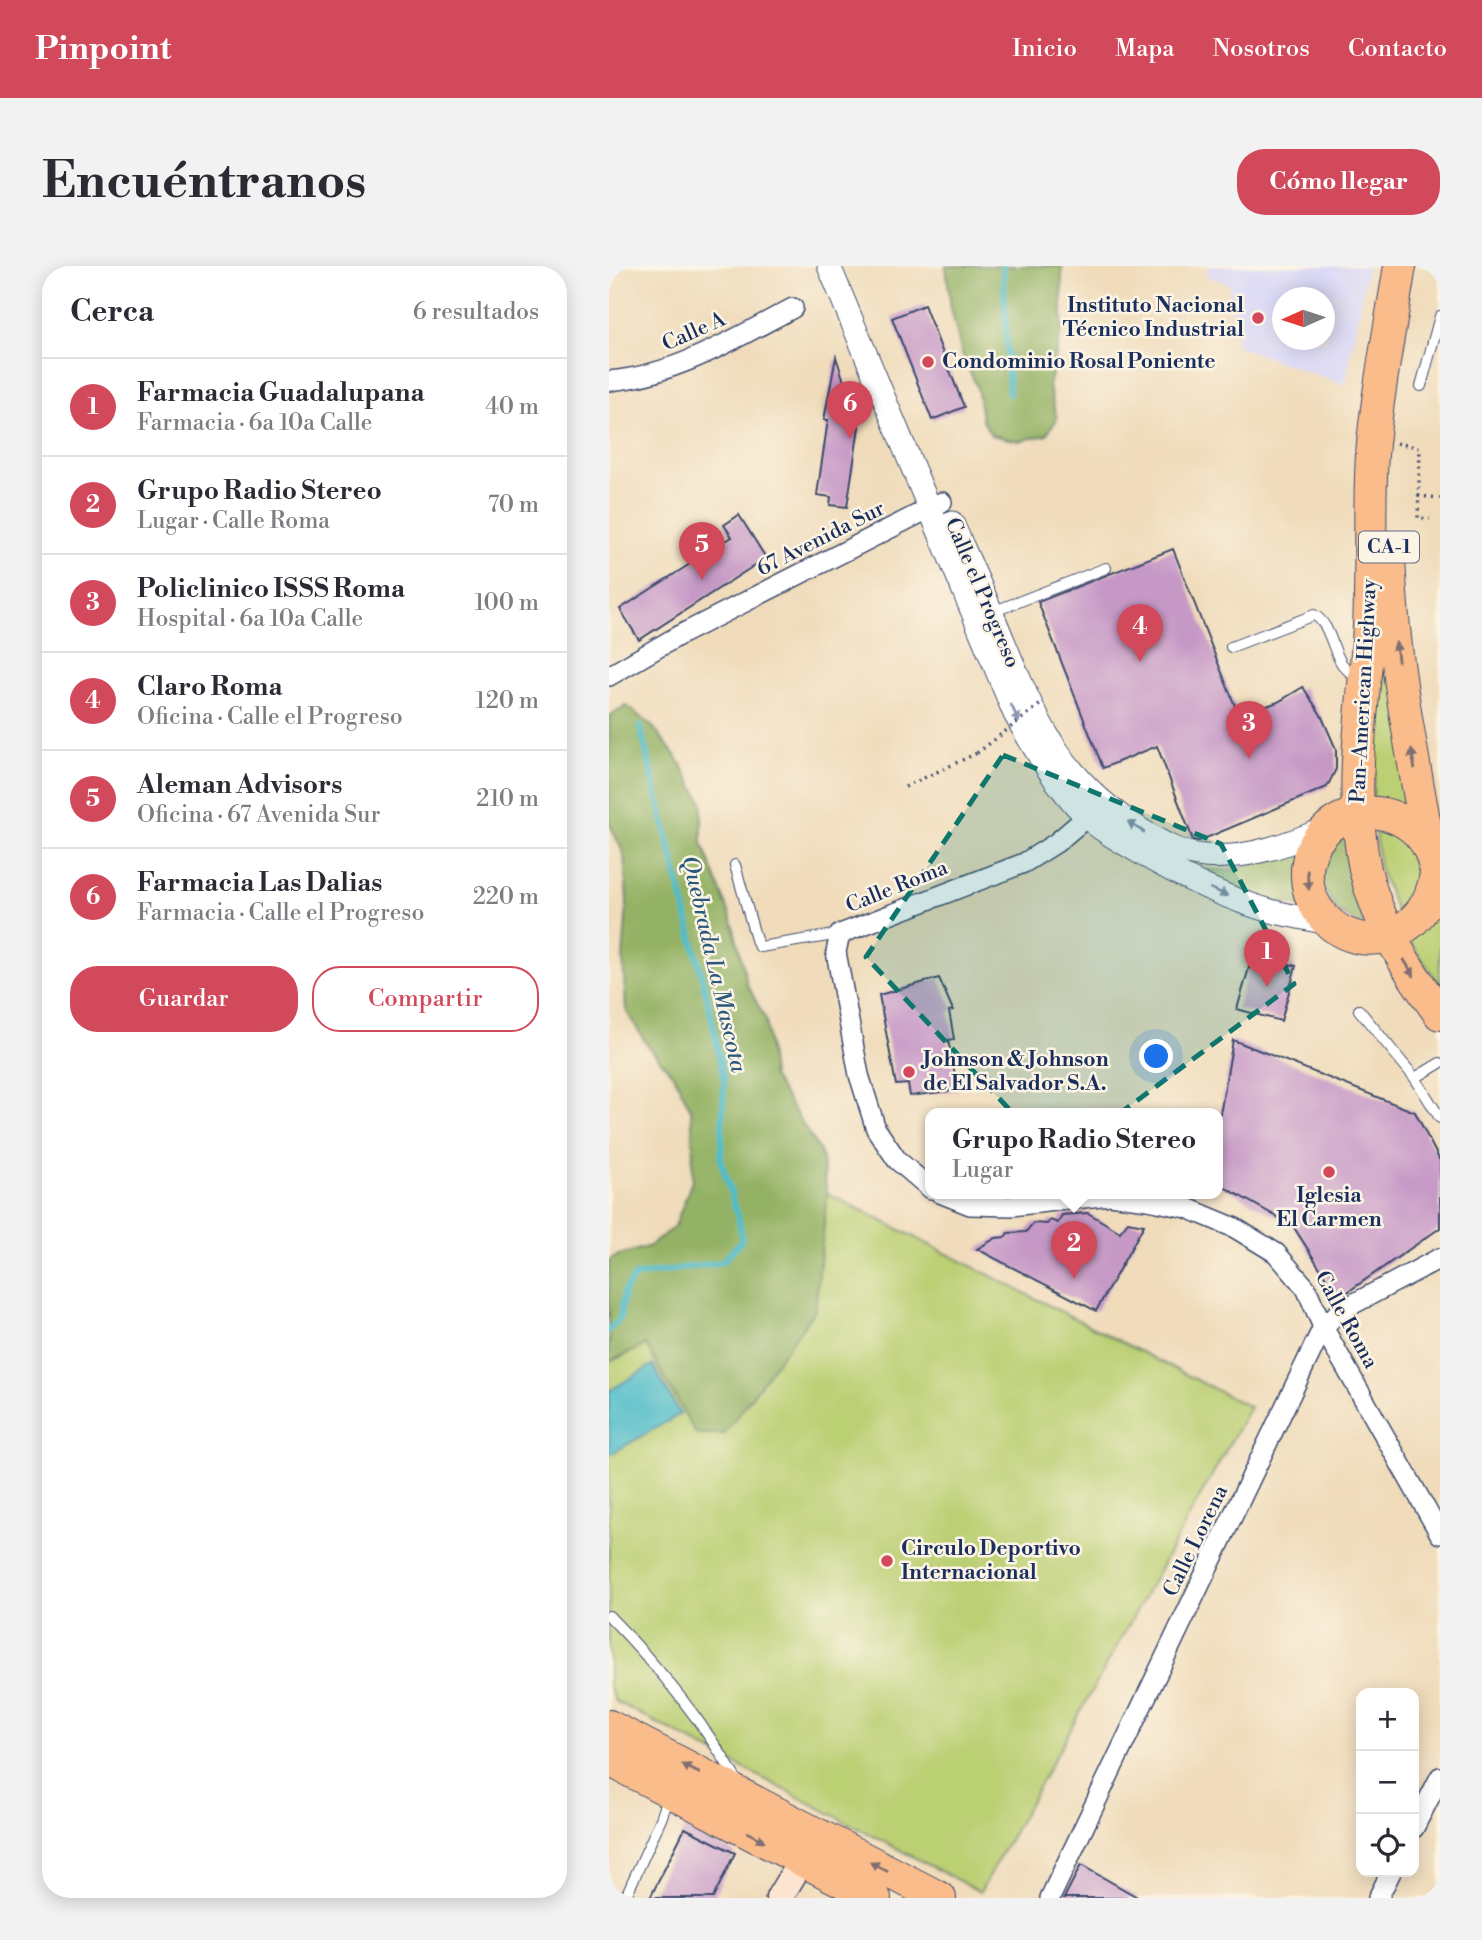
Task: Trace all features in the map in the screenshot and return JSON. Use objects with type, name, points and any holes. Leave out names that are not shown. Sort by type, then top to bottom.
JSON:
[{"type":"highway","name":"Pan-American Highway","points":[[1400,266],[1372,456],[1368,639],[1359,758],[1358,812],[1366,872],[1391,936],[1410,971],[1440,1014]]},
{"type":"highway","name":"Pan-American Highway","points":[[1416,266],[1396,374],[1390,442],[1389,559],[1406,720],[1435,869]]},
{"type":"highway","points":[[1391,936],[1378,939],[1359,938],[1328,923],[1315,907],[1308,887],[1308,866],[1314,845],[1327,828],[1343,817],[1358,812],[1386,814],[1411,826],[1435,869]]},
{"type":"highway","name":"CA-1","points":[[1391,936],[1411,924],[1426,906],[1431,896],[1435,869]]},
{"type":"highway","points":[[609,1726],[747,1798],[875,1898]]},
{"type":"highway","points":[[609,1760],[671,1792],[940,1898]]},
{"type":"main road","points":[[779,1898],[809,1848]]},
{"type":"street","name":"Calle el Progreso","points":[[829,266],[936,506],[991,613],[1027,698],[1049,741],[1110,835],[1157,862],[1223,894],[1270,910],[1328,923]]},
{"type":"street","name":"Calle el Progreso","points":[[843,266],[1015,714],[1038,756],[1061,789],[1095,811],[1181,852],[1198,856],[1247,855],[1292,843],[1327,828]]},
{"type":"street","name":"Calle A","points":[[609,381],[638,378],[675,367],[714,350],[793,308]]},
{"type":"street","name":"67 Avenida Sur","points":[[609,676],[678,636],[936,506]]},
{"type":"street","name":"Calle Roma","points":[[925,1185],[897,1160],[876,1129],[859,1075],[837,952],[840,934],[919,901],[1024,863],[1056,843],[1095,811]]},
{"type":"street","name":"Calle Roma","points":[[955,1199],[970,1205],[1010,1206],[1074,1199]]},
{"type":"street","name":"Calle Roma","points":[[1141,1199],[1187,1208],[1234,1228],[1276,1253],[1306,1288],[1323,1327],[1440,1534]]},
{"type":"street","name":"Calle Lorena","points":[[1050,1898],[1323,1327],[1340,1311],[1440,1258]]},
{"type":"street","points":[[1419,1818],[1440,1777]]},
{"type":"street","points":[[1378,1898],[1388,1877]]},
{"type":"lane","points":[[1421,386],[1440,316]]},
{"type":"lane","points":[[991,613],[1106,568]]},
{"type":"lane","points":[[1231,647],[1314,615],[1323,623],[1342,663],[1364,686]]},
{"type":"lane","points":[[735,865],[760,947],[840,934]]},
{"type":"lane","points":[[1359,1010],[1415,1077],[1440,1118]]},
{"type":"lane","points":[[1415,1077],[1440,1063]]},
{"type":"lane","points":[[609,1616],[653,1662],[702,1722],[747,1798]]},
{"type":"lane","points":[[625,1898],[671,1792]]},
{"type":"path","points":[[1390,442],[1420,447],[1418,518],[1430,519]]},
{"type":"path","points":[[1418,496],[1440,498]]},
{"type":"path","points":[[905,788],[977,753],[1041,704]]},
{"type":"highlighted area","points":[[1003,755],[1221,844],[1294,984],[1057,1160],[866,957]]},
{"type":"shaded area","name":"Instituto Nacional Técnico Industrial","points":[[1207,266],[1368,266],[1345,385],[1236,346],[1229,284],[1208,277]]},
{"type":"green space","points":[[946,266],[1062,266],[1062,327],[1049,387],[1057,419],[1046,435],[1019,441],[991,435],[982,419],[977,387],[962,354],[951,308]]},
{"type":"green space","points":[[1389,598],[1418,818],[1372,800]]},
{"type":"green space","points":[[627,706],[654,728],[678,759],[702,802],[702,843],[732,920],[747,984],[766,1020],[772,1076],[821,1153],[827,1193],[815,1310],[724,1434],[696,1434],[646,1345],[609,1362],[609,1260],[650,1246],[675,1226],[692,1181],[691,1110],[675,1077],[647,1045],[626,1010],[623,958],[627,903],[624,854],[609,823],[609,716]]},
{"type":"green space","points":[[1374,823],[1396,828],[1427,868],[1410,904],[1397,913],[1379,867]]},
{"type":"green space","points":[[1354,831],[1375,922],[1356,923],[1336,910],[1322,885],[1324,867],[1332,847],[1340,837]]},
{"type":"green space","points":[[1306,850],[1306,907],[1278,902],[1199,878],[1200,869],[1228,870]]},
{"type":"green space","points":[[1436,904],[1440,919],[1440,985],[1408,939]]},
{"type":"green space","name":"Circulo Deportivo Internacional","points":[[827,1193],[1250,1407],[980,1892],[615,1701],[609,1687],[609,1362],[646,1345],[696,1433],[815,1310]]},
{"type":"water","points":[[653,1365],[680,1414],[609,1455],[609,1391]]},
{"type":"building","name":"Condominio Rosal Poniente","points":[[924,305],[964,407],[932,420],[892,318]]},
{"type":"building","points":[[836,357],[859,427],[847,507],[830,505],[831,497],[817,495],[828,420],[824,420]]},
{"type":"building","points":[[739,515],[766,558],[639,640],[620,609],[732,537],[724,525]]},
{"type":"building","points":[[1173,549],[1239,716],[1278,702],[1303,687],[1321,715],[1336,749],[1336,769],[1327,787],[1199,841],[1193,840],[1157,746],[1103,768],[1038,602]]},
{"type":"building","points":[[1253,954],[1296,966],[1281,1021],[1237,1009]]},
{"type":"building","points":[[939,978],[953,1010],[949,1011],[954,1039],[948,1040],[958,1090],[910,1096],[908,1084],[896,1085],[879,995]]},
{"type":"building","name":"Iglesia El Carmen","points":[[1233,1040],[1415,1112],[1440,1161],[1440,1228],[1339,1298],[1293,1226],[1223,1186],[1221,1108]]},
{"type":"building","points":[[1088,1213],[1120,1232],[1128,1222],[1144,1225],[1096,1311],[977,1249],[996,1238],[1005,1237],[1008,1233],[1026,1232],[1033,1223],[1047,1224],[1050,1220],[1058,1223],[1062,1215]]},
{"type":"building","points":[[685,1828],[735,1853],[713,1898],[650,1898]]},
{"type":"building","points":[[1081,1865],[1139,1898],[1064,1898]]},
{"type":"waterway","name":"Quebrada La Mascota","points":[[1003,266],[1009,394]]},
{"type":"waterway","name":"Quebrada La Mascota","points":[[609,1330],[620,1319],[624,1291],[635,1276],[722,1262],[742,1240],[739,1220],[721,1161],[724,1081],[709,1006],[640,726]]},
{"type":"place","name":"Instituto Nacional Técnico Industrial","points":[[1258,318]]},
{"type":"place","name":"Condominio Rosal Poniente","points":[[928,362]]},
{"type":"place","name":"Farmacia Las Dalias","points":[[850,439]]},
{"type":"place","name":"Aleman Advisors","points":[[702,580]]},
{"type":"place","name":"Claro Roma","points":[[1140,662]]},
{"type":"place","name":"Policlinico ISSS Roma","points":[[1249,759]]},
{"type":"place","name":"Farmacia Guadalupana","points":[[1267,987]]},
{"type":"place","name":"Johnson & Johnson de El Salvador S.A.","points":[[909,1072]]},
{"type":"place","name":"Iglesia El Carmen","points":[[1329,1172]]},
{"type":"place","name":"Grupo Radio Stereo","points":[[1074,1279]]},
{"type":"place","name":"Circulo Deportivo Internacional","points":[[887,1561]]}]
